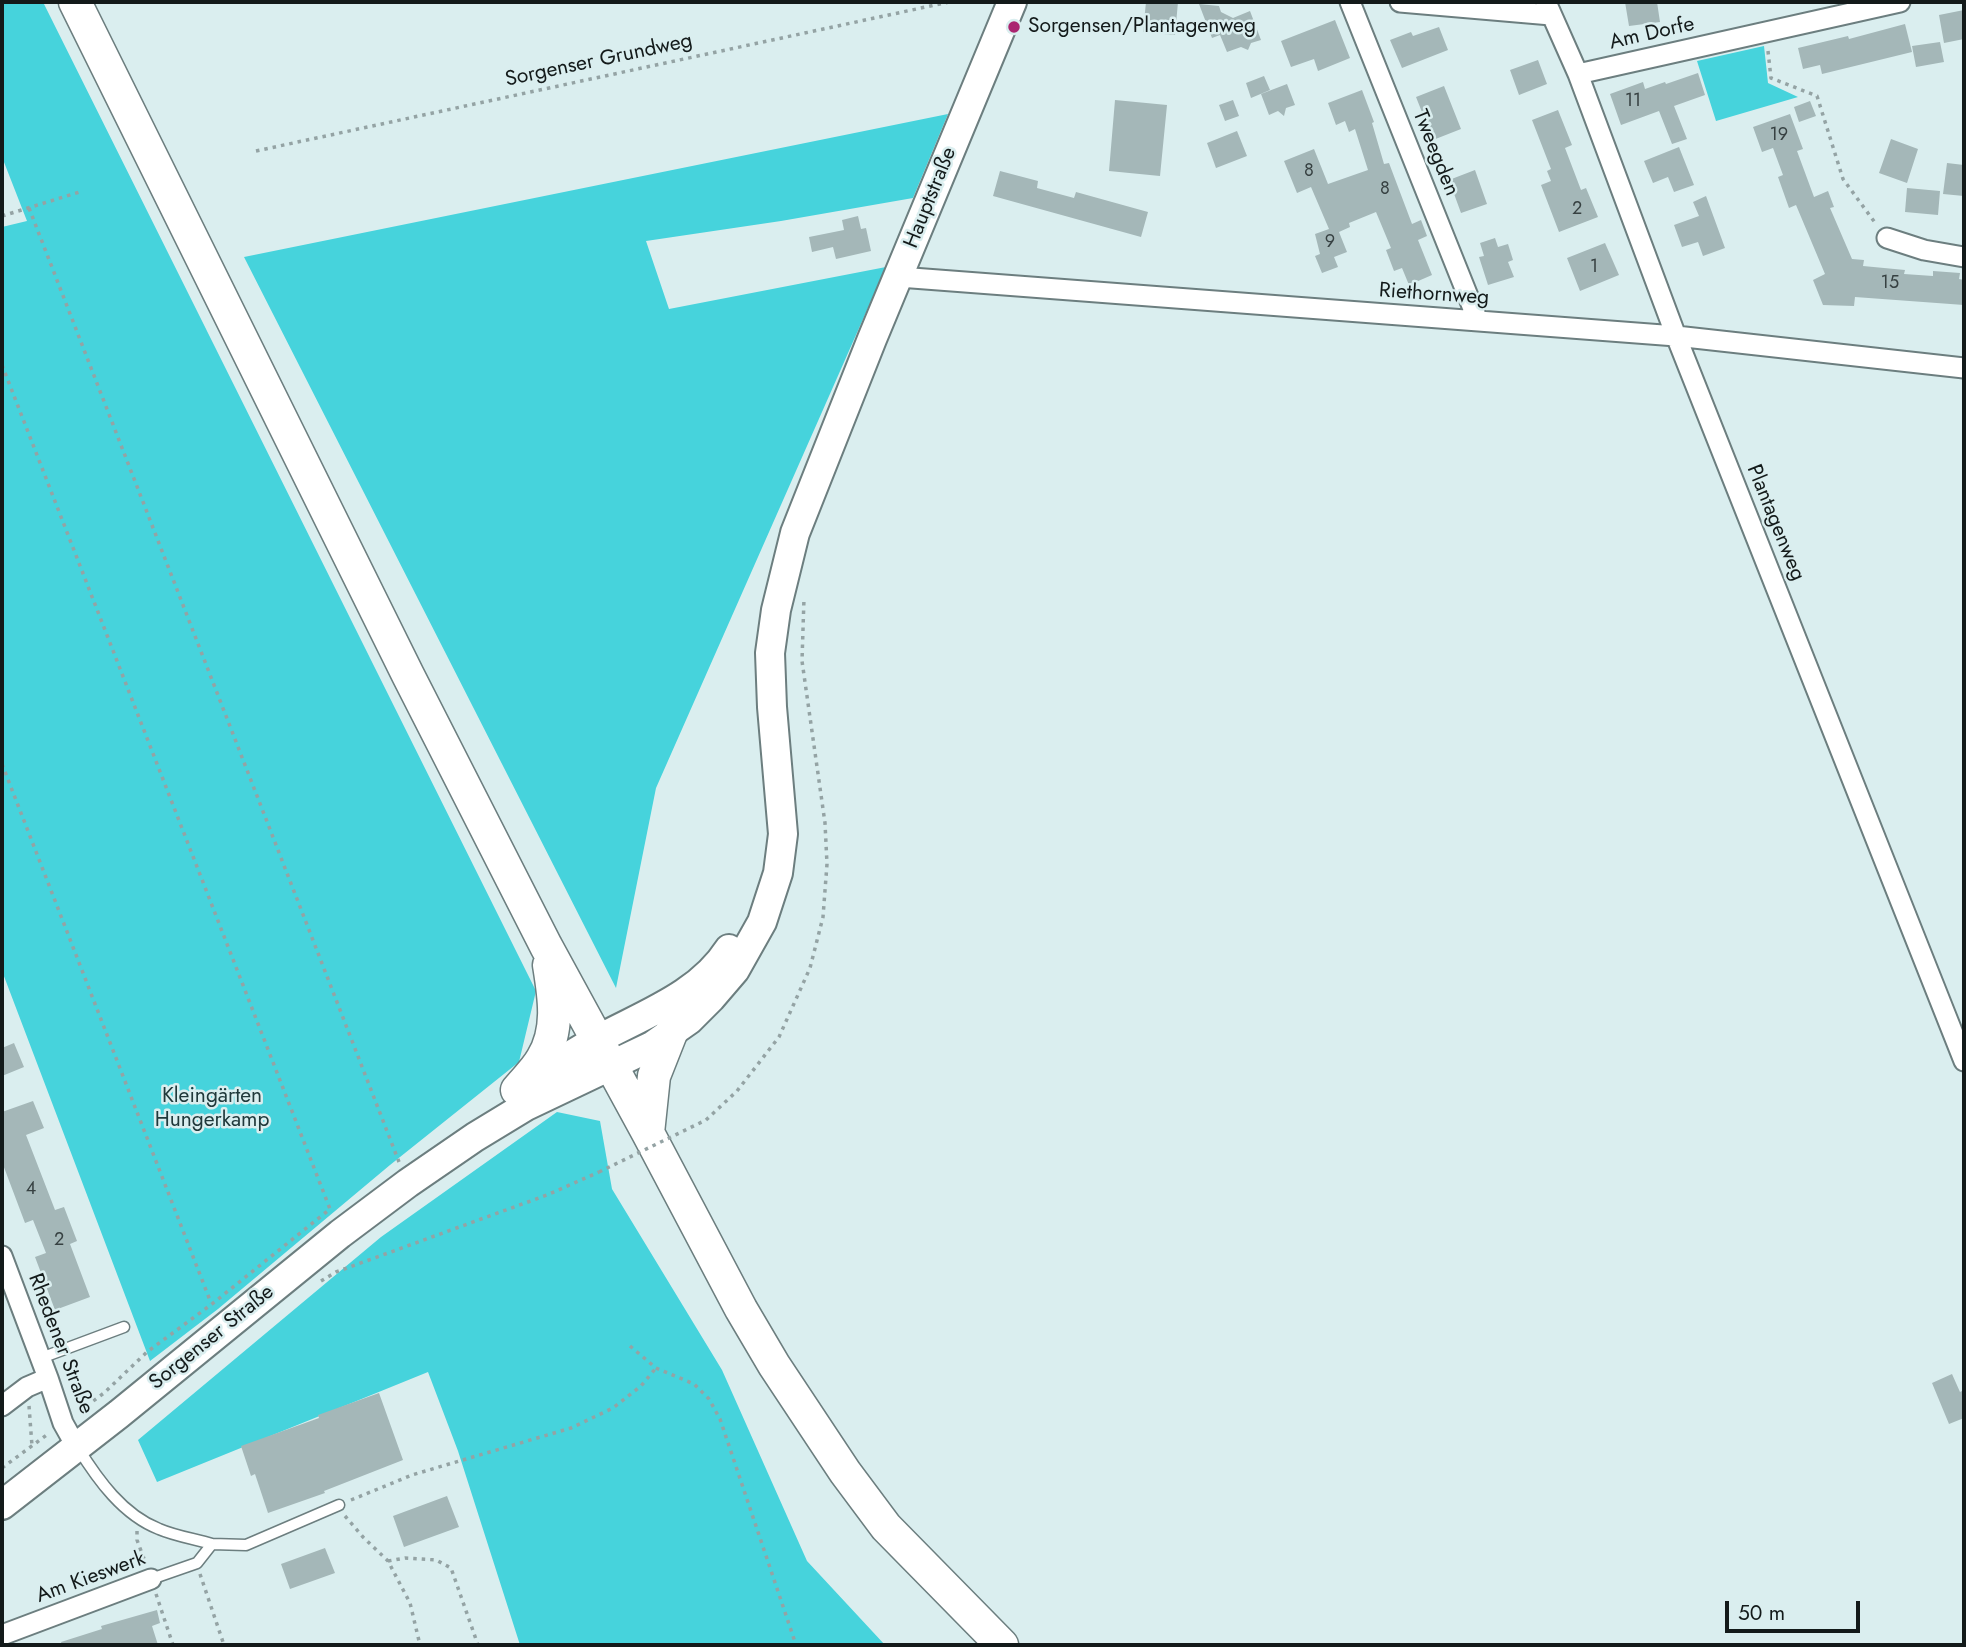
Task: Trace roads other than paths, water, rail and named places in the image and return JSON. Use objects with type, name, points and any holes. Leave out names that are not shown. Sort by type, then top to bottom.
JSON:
[{"type":"main road","points":[[75,2],[545,946],[741,1309],[774,1366],[845,1472],[886,1527],[1002,1645]]},
{"type":"main road","name":"Hauptstraße","points":[[779,785],[770,653],[776,610],[795,533],[1012,2]]},
{"type":"main road","points":[[415,1178],[517,1090],[564,1059],[652,1046],[711,998],[735,970],[762,922],[778,873],[783,834],[779,785]]},
{"type":"main road","points":[[415,1178],[604,1053],[684,994],[722,959],[750,916],[768,871],[775,834],[779,785]]},
{"type":"main road","points":[[517,1090],[543,1058],[553,1031],[555,1001],[545,946]]},
{"type":"main road","points":[[648,1133],[654,1076],[671,1033]]},
{"type":"main road","name":"Sorgenser Straße","points":[[2,1505],[77,1448],[220,1314],[340,1234],[415,1178]]},
{"type":"street","name":"Tweegden","points":[[1350,2],[1478,321]]},
{"type":"street","points":[[1400,2],[1549,8]]},
{"type":"street","name":"Am Dorfe","points":[[1578,74],[1900,2]]},
{"type":"street","name":"Plantagenweg","points":[[1549,8],[1578,74],[1676,336],[1964,1061]]},
{"type":"street","points":[[1887,238],[1924,250],[1964,257]]},
{"type":"street","name":"Riethornweg","points":[[899,277],[1676,336],[1964,368]]},
{"type":"street","name":"Rhedener Straße","points":[[2,1256],[63,1423],[77,1448]]},
{"type":"street","points":[[2,1406],[27,1387],[48,1378]]},
{"type":"street","name":"Am Kieswerk","points":[[2,1635],[151,1579]]},
{"type":"lane","points":[[41,1358],[124,1327]]},
{"type":"lane","points":[[77,1448],[108,1491],[136,1518],[159,1530],[212,1544],[246,1545],[339,1505]]},
{"type":"lane","name":"Am Kieswerk","points":[[151,1579],[197,1563],[212,1544]]},
{"type":"place","name":"Sorgensen/Plantagenweg","points":[[1014,27]]},
{"type":"park label","name":"Kleingärten Hungerkamp","points":[[212,1109]]}]
